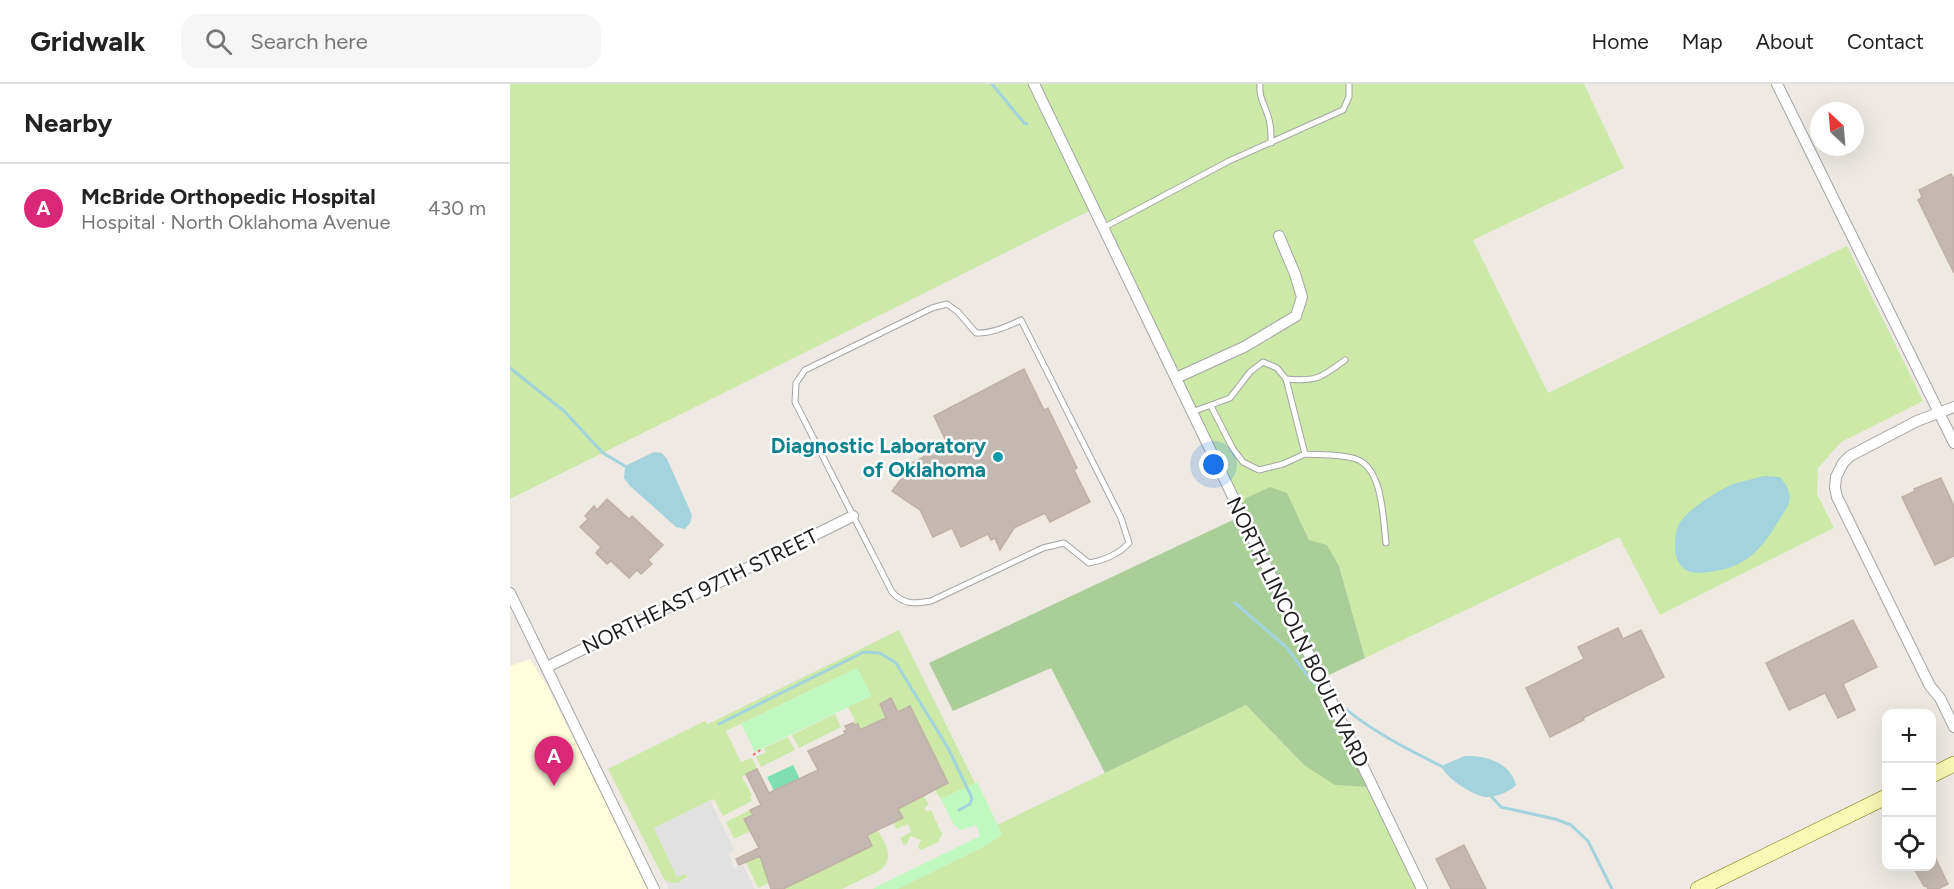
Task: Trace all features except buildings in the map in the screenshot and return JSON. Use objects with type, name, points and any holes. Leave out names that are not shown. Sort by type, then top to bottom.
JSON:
[{"type":"main road","points":[[1936,773],[1954,764]]},
{"type":"main road","points":[[1698,889],[1882,799]]},
{"type":"street","name":"NORTH LINCOLN BOULEVARD","points":[[1034,84],[1422,889]]},
{"type":"street","points":[[1779,84],[1954,443]]},
{"type":"street","points":[[1176,378],[1244,347],[1296,316],[1302,297],[1279,236]]},
{"type":"street","points":[[1954,407],[1917,421],[1850,456],[1836,477],[1835,488],[1837,497],[1930,686],[1940,698],[1954,727]]},
{"type":"street","name":"NORTHEAST 97TH STREET","points":[[547,667],[853,516]]},
{"type":"street","points":[[510,593],[654,889]]},
{"type":"lane","points":[[1260,84],[1260,97],[1268,113],[1271,127],[1271,143]]},
{"type":"lane","points":[[1103,228],[1229,161],[1343,110],[1349,97],[1350,84]]},
{"type":"lane","points":[[947,304],[958,312],[976,333],[983,334],[1021,320],[1121,518],[1129,543],[1124,549],[1105,560],[1089,563],[1064,543],[1043,548],[930,601],[913,604],[901,601],[892,592],[853,516],[795,402],[796,383],[805,370],[932,308],[947,304]]},
{"type":"lane","points":[[1286,379],[1308,382],[1319,378],[1345,360]]},
{"type":"lane","points":[[1192,412],[1230,398],[1257,366],[1263,362],[1270,363],[1286,379],[1305,454]]},
{"type":"lane","points":[[1211,406],[1233,449],[1243,462],[1259,470],[1271,468],[1305,454],[1357,459],[1370,466],[1379,493],[1386,543]]},
{"type":"path","points":[[753,755],[762,749]]},
{"type":"shaded area","points":[[530,659],[547,686],[649,889],[510,889],[510,666]]},
{"type":"shaded area","points":[[710,800],[734,850],[728,854],[733,867],[743,865],[755,889],[669,889],[664,879],[673,884],[688,876],[685,874],[677,877],[654,828]]},
{"type":"green space","points":[[510,84],[1584,84],[1624,168],[1473,240],[1548,393],[1847,246],[1923,401],[1841,442],[1818,468],[1817,494],[1834,528],[1660,615],[1619,537],[1365,658],[1339,566],[1309,540],[1287,493],[1242,506],[1099,206],[510,499]]},
{"type":"green space","points":[[1270,487],[1287,493],[1309,540],[1327,545],[1339,566],[1365,658],[1316,681],[1369,787],[1335,785],[1304,765],[1246,705],[1105,773],[1051,668],[953,711],[929,663],[1235,519],[1246,498]]},
{"type":"green space","points":[[899,630],[975,783],[941,799],[891,698],[880,704],[885,718],[874,724],[865,739],[858,724],[854,725],[855,721],[848,707],[871,696],[857,668],[726,731],[741,762],[752,758],[757,769],[742,777],[752,795],[750,797],[752,801],[723,816],[714,799],[654,828],[677,877],[685,874],[688,876],[678,883],[668,883],[608,769],[705,721],[708,724]]},
{"type":"green space","points":[[857,668],[871,696],[755,752],[741,724]]},
{"type":"green space","points":[[1246,705],[1304,765],[1369,787],[1416,889],[897,889],[987,845],[1002,834],[997,825]]},
{"type":"green space","points":[[835,714],[841,727],[799,748],[792,735]]},
{"type":"green space","points":[[788,737],[795,750],[761,767],[756,757],[766,752],[764,748]]},
{"type":"green space","points":[[793,765],[800,779],[774,791],[767,777]]},
{"type":"green space","points":[[977,782],[1002,834],[987,845],[897,889],[872,889],[980,836],[976,825],[961,830],[954,825],[941,799]]},
{"type":"green space","points":[[924,796],[929,805],[924,808],[927,812],[931,810],[942,834],[938,842],[921,850],[918,848],[921,840],[910,836],[907,844],[904,845],[900,838],[911,832],[908,824],[896,829],[893,822],[903,817],[898,809]]},
{"type":"green space","points":[[750,810],[753,815],[744,819],[750,831],[734,839],[726,822]]},
{"type":"green space","points":[[878,830],[886,845],[888,855],[881,870],[842,889],[783,889],[872,846],[867,835]]},
{"type":"green space","points":[[743,856],[748,861],[760,856],[769,883],[758,888]]},
{"type":"water","points":[[654,452],[662,453],[667,459],[692,515],[685,529],[676,527],[624,478],[625,466]]},
{"type":"water","points":[[1764,476],[1780,477],[1790,497],[1787,507],[1763,544],[1741,563],[1721,570],[1700,573],[1683,568],[1676,557],[1675,544],[1678,527],[1685,516],[1705,500],[1727,487]]},
{"type":"water","points":[[1465,756],[1481,757],[1502,765],[1513,777],[1516,785],[1507,792],[1490,797],[1480,796],[1467,790],[1454,781],[1441,766]]},
{"type":"waterway","points":[[992,84],[1027,124]]},
{"type":"waterway","points":[[510,368],[564,411],[603,453],[625,466]]},
{"type":"waterway","points":[[1235,603],[1286,647],[1311,680],[1321,688]]},
{"type":"waterway","points":[[719,724],[864,652],[880,653],[896,663],[948,748],[972,798],[970,804],[959,810]]},
{"type":"waterway","points":[[1335,700],[1373,729],[1443,767]]},
{"type":"waterway","points":[[1490,795],[1501,807],[1555,819],[1571,825],[1588,841],[1612,889]]},
{"type":"place","name":"Diagnostic Laboratory of Oklahoma","points":[[998,457]]},
{"type":"place","name":"McBride Orthopedic Hospital","points":[[554,786]]}]
